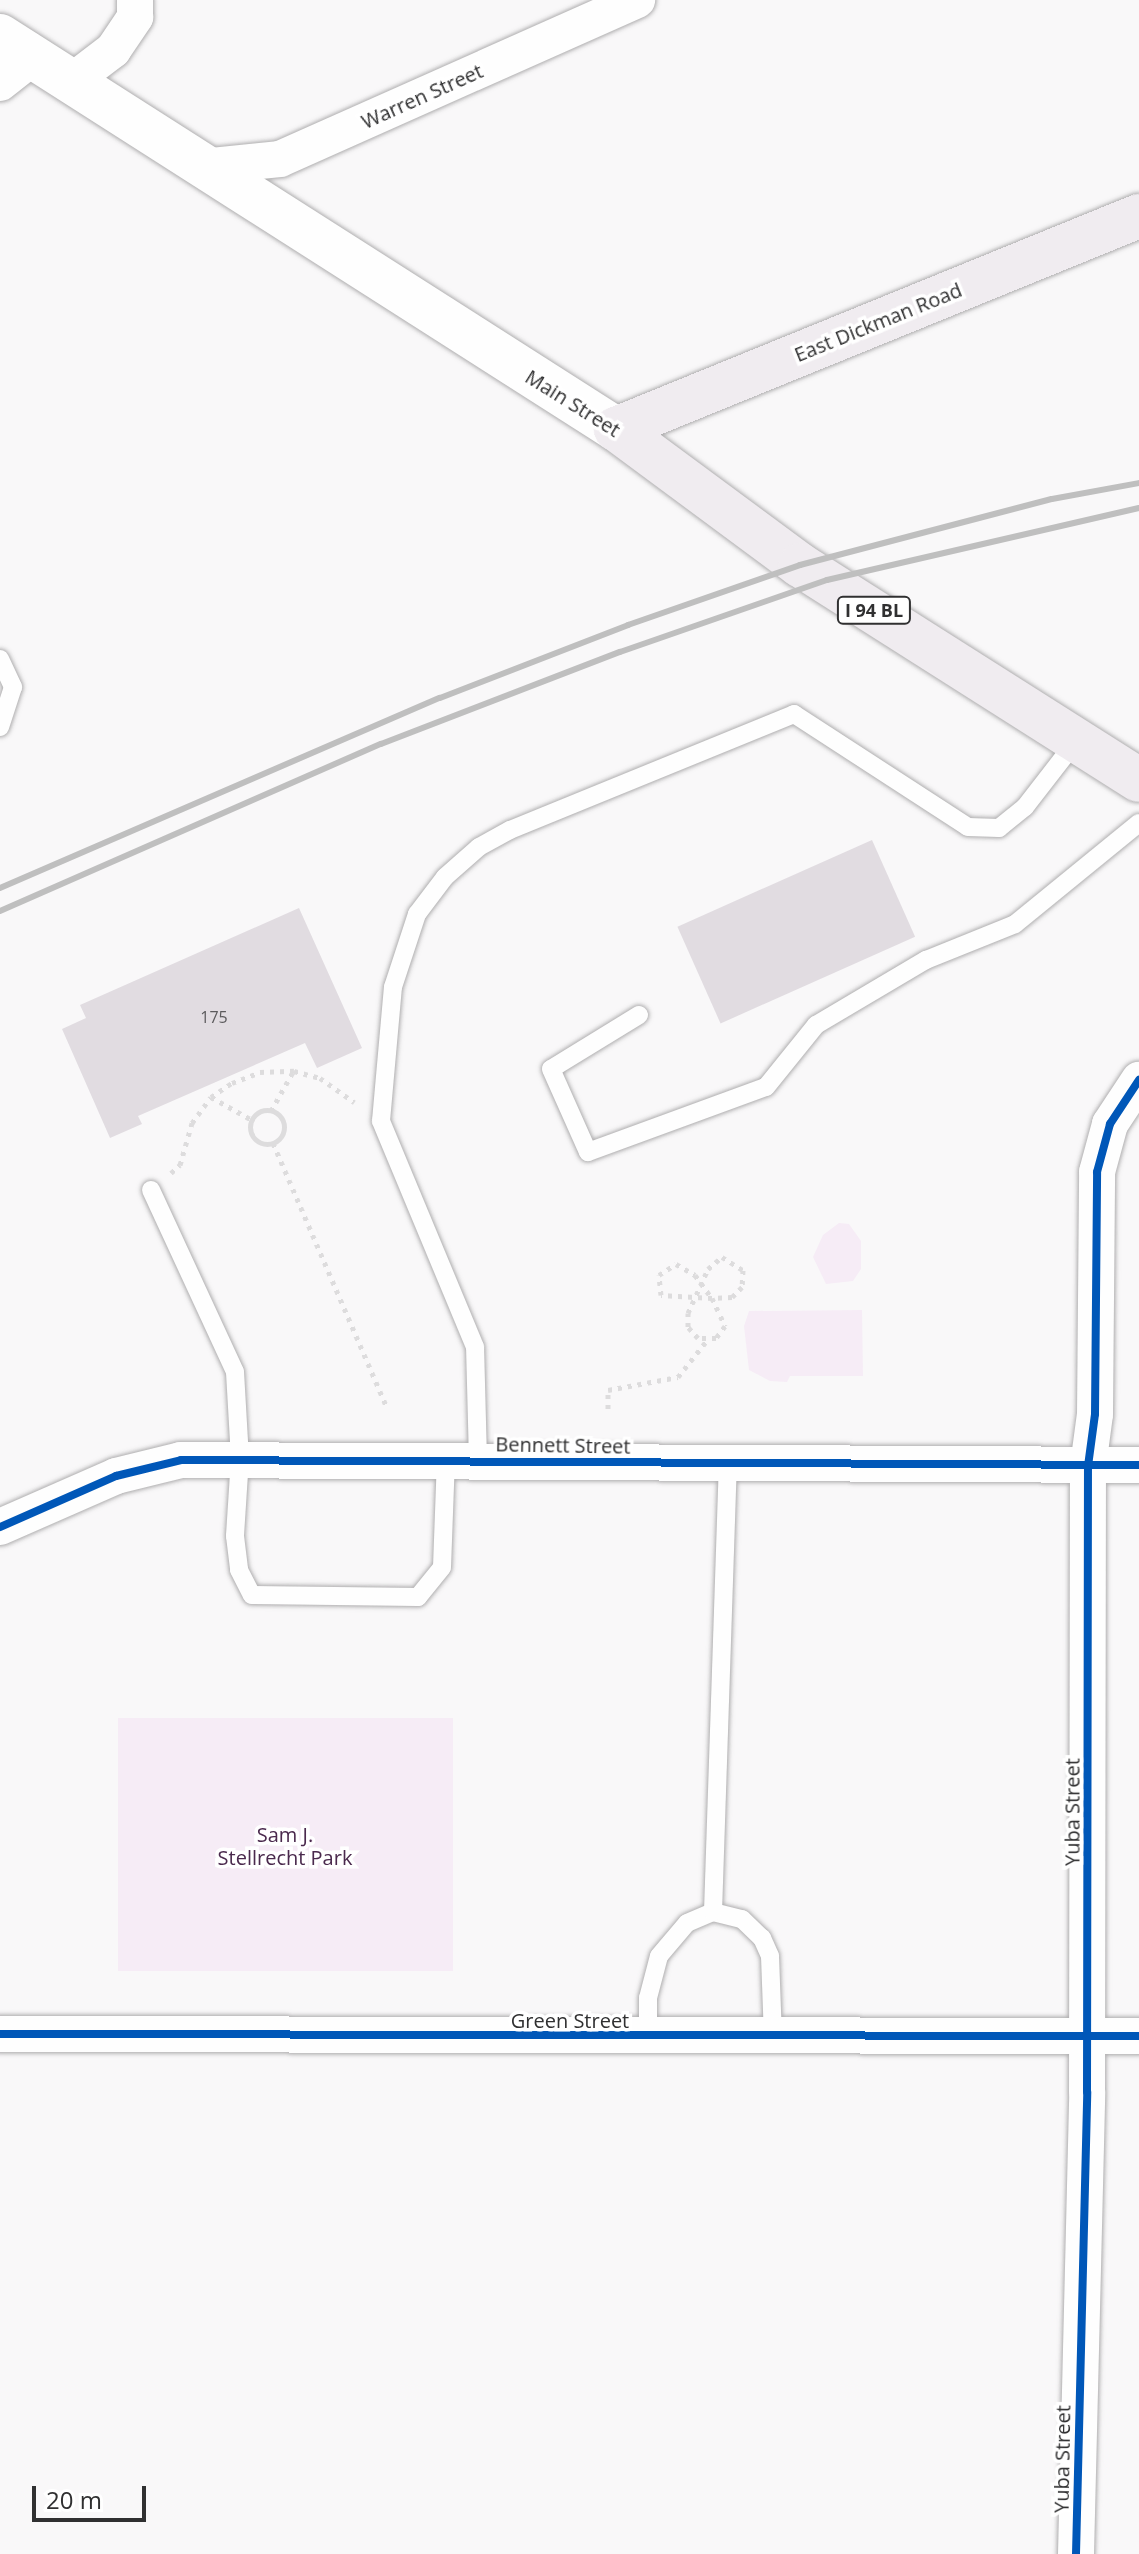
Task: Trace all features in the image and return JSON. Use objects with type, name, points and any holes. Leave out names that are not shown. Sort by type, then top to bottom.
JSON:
[{"type":"main road","name":"East Dickman Road","points":[[616,429],[1139,216]]},
{"type":"main road","name":"Main Street","points":[[616,429],[800,565],[1139,780]]},
{"type":"street","points":[[71,82],[113,50],[135,17],[135,0]]},
{"type":"street","name":"Warren Street","points":[[200,167],[280,159],[637,0]]},
{"type":"street","name":"Main Street","points":[[11,59],[71,82],[200,167],[616,429]]},
{"type":"street","name":"Yuba Street","points":[[1076,2554],[1087,2036],[1088,1466],[1095,1414],[1097,1172],[1110,1124],[1139,1080]]},
{"type":"street","name":"Bennett Street","points":[[0,1527],[116,1476],[181,1460],[1139,1465]]},
{"type":"street","name":"Green Street","points":[[0,2034],[773,2038],[1139,2036]]},
{"type":"lane","points":[[0,659],[13,687],[0,727]]},
{"type":"lane","points":[[151,1190],[229,1356],[238,1398],[240,1458],[235,1536],[239,1570],[252,1595],[406,1600],[428,1590],[442,1567],[462,1460],[475,1347],[381,1121],[393,987],[417,914],[445,877],[479,847],[794,714],[968,827],[999,828],[1025,807],[1077,740]]},
{"type":"lane","points":[[639,1015],[551,1069],[588,1152],[766,1087],[816,1025],[926,960],[1015,924],[1139,823]]},
{"type":"lane","points":[[713,1912],[728,1462]]},
{"type":"lane","points":[[648,2036],[648,1998],[659,1956],[687,1923],[713,1912],[742,1919],[762,1938],[770,1956],[773,2038]]},
{"type":"path","points":[[151,1190],[180,1165],[192,1123],[211,1097],[260,1072],[294,1071],[320,1078],[381,1121]]},
{"type":"path","points":[[252,1120],[271,1111],[294,1071]]},
{"type":"path","points":[[211,1097],[252,1120],[257,1141],[273,1143]]},
{"type":"path","points":[[271,1111],[284,1127],[273,1143]]},
{"type":"path","points":[[273,1143],[387,1408]]},
{"type":"path","points":[[608,1409],[608,1390],[678,1377],[708,1339],[725,1326],[712,1298],[700,1283],[676,1264],[659,1275],[661,1295],[693,1298],[712,1298],[737,1293],[743,1270],[722,1257],[713,1261],[700,1283],[693,1298],[688,1327],[692,1334],[708,1339]]},
{"type":"green space","points":[[839,1223],[849,1224],[861,1241],[861,1269],[853,1281],[826,1284],[813,1257],[823,1235]]},
{"type":"green space","points":[[862,1310],[863,1376],[790,1376],[787,1382],[770,1381],[749,1370],[744,1326],[749,1311]]},
{"type":"green space","name":"Sam J. Stellrecht Park","points":[[118,1718],[453,1718],[453,1971],[118,1971]]},
{"type":"building","points":[[872,840],[915,937],[721,1023],[677,927]]},
{"type":"building","points":[[299,908],[362,1048],[317,1068],[305,1043],[138,1116],[142,1124],[110,1138],[62,1029],[86,1018],[80,1005]]},
{"type":"railway","points":[[0,888],[440,698],[628,625],[800,565],[1052,499],[1139,483]]},
{"type":"railway","points":[[0,911],[381,744],[620,652],[827,580],[1139,508]]},
{"type":"cycle path","points":[[1076,2554],[1087,2092],[1088,1466],[1095,1414],[1097,1172],[1110,1124],[1139,1080]]},
{"type":"cycle path","points":[[0,1527],[116,1476],[181,1460],[1139,1465]]},
{"type":"cycle path","points":[[0,2034],[1139,2036]]}]
